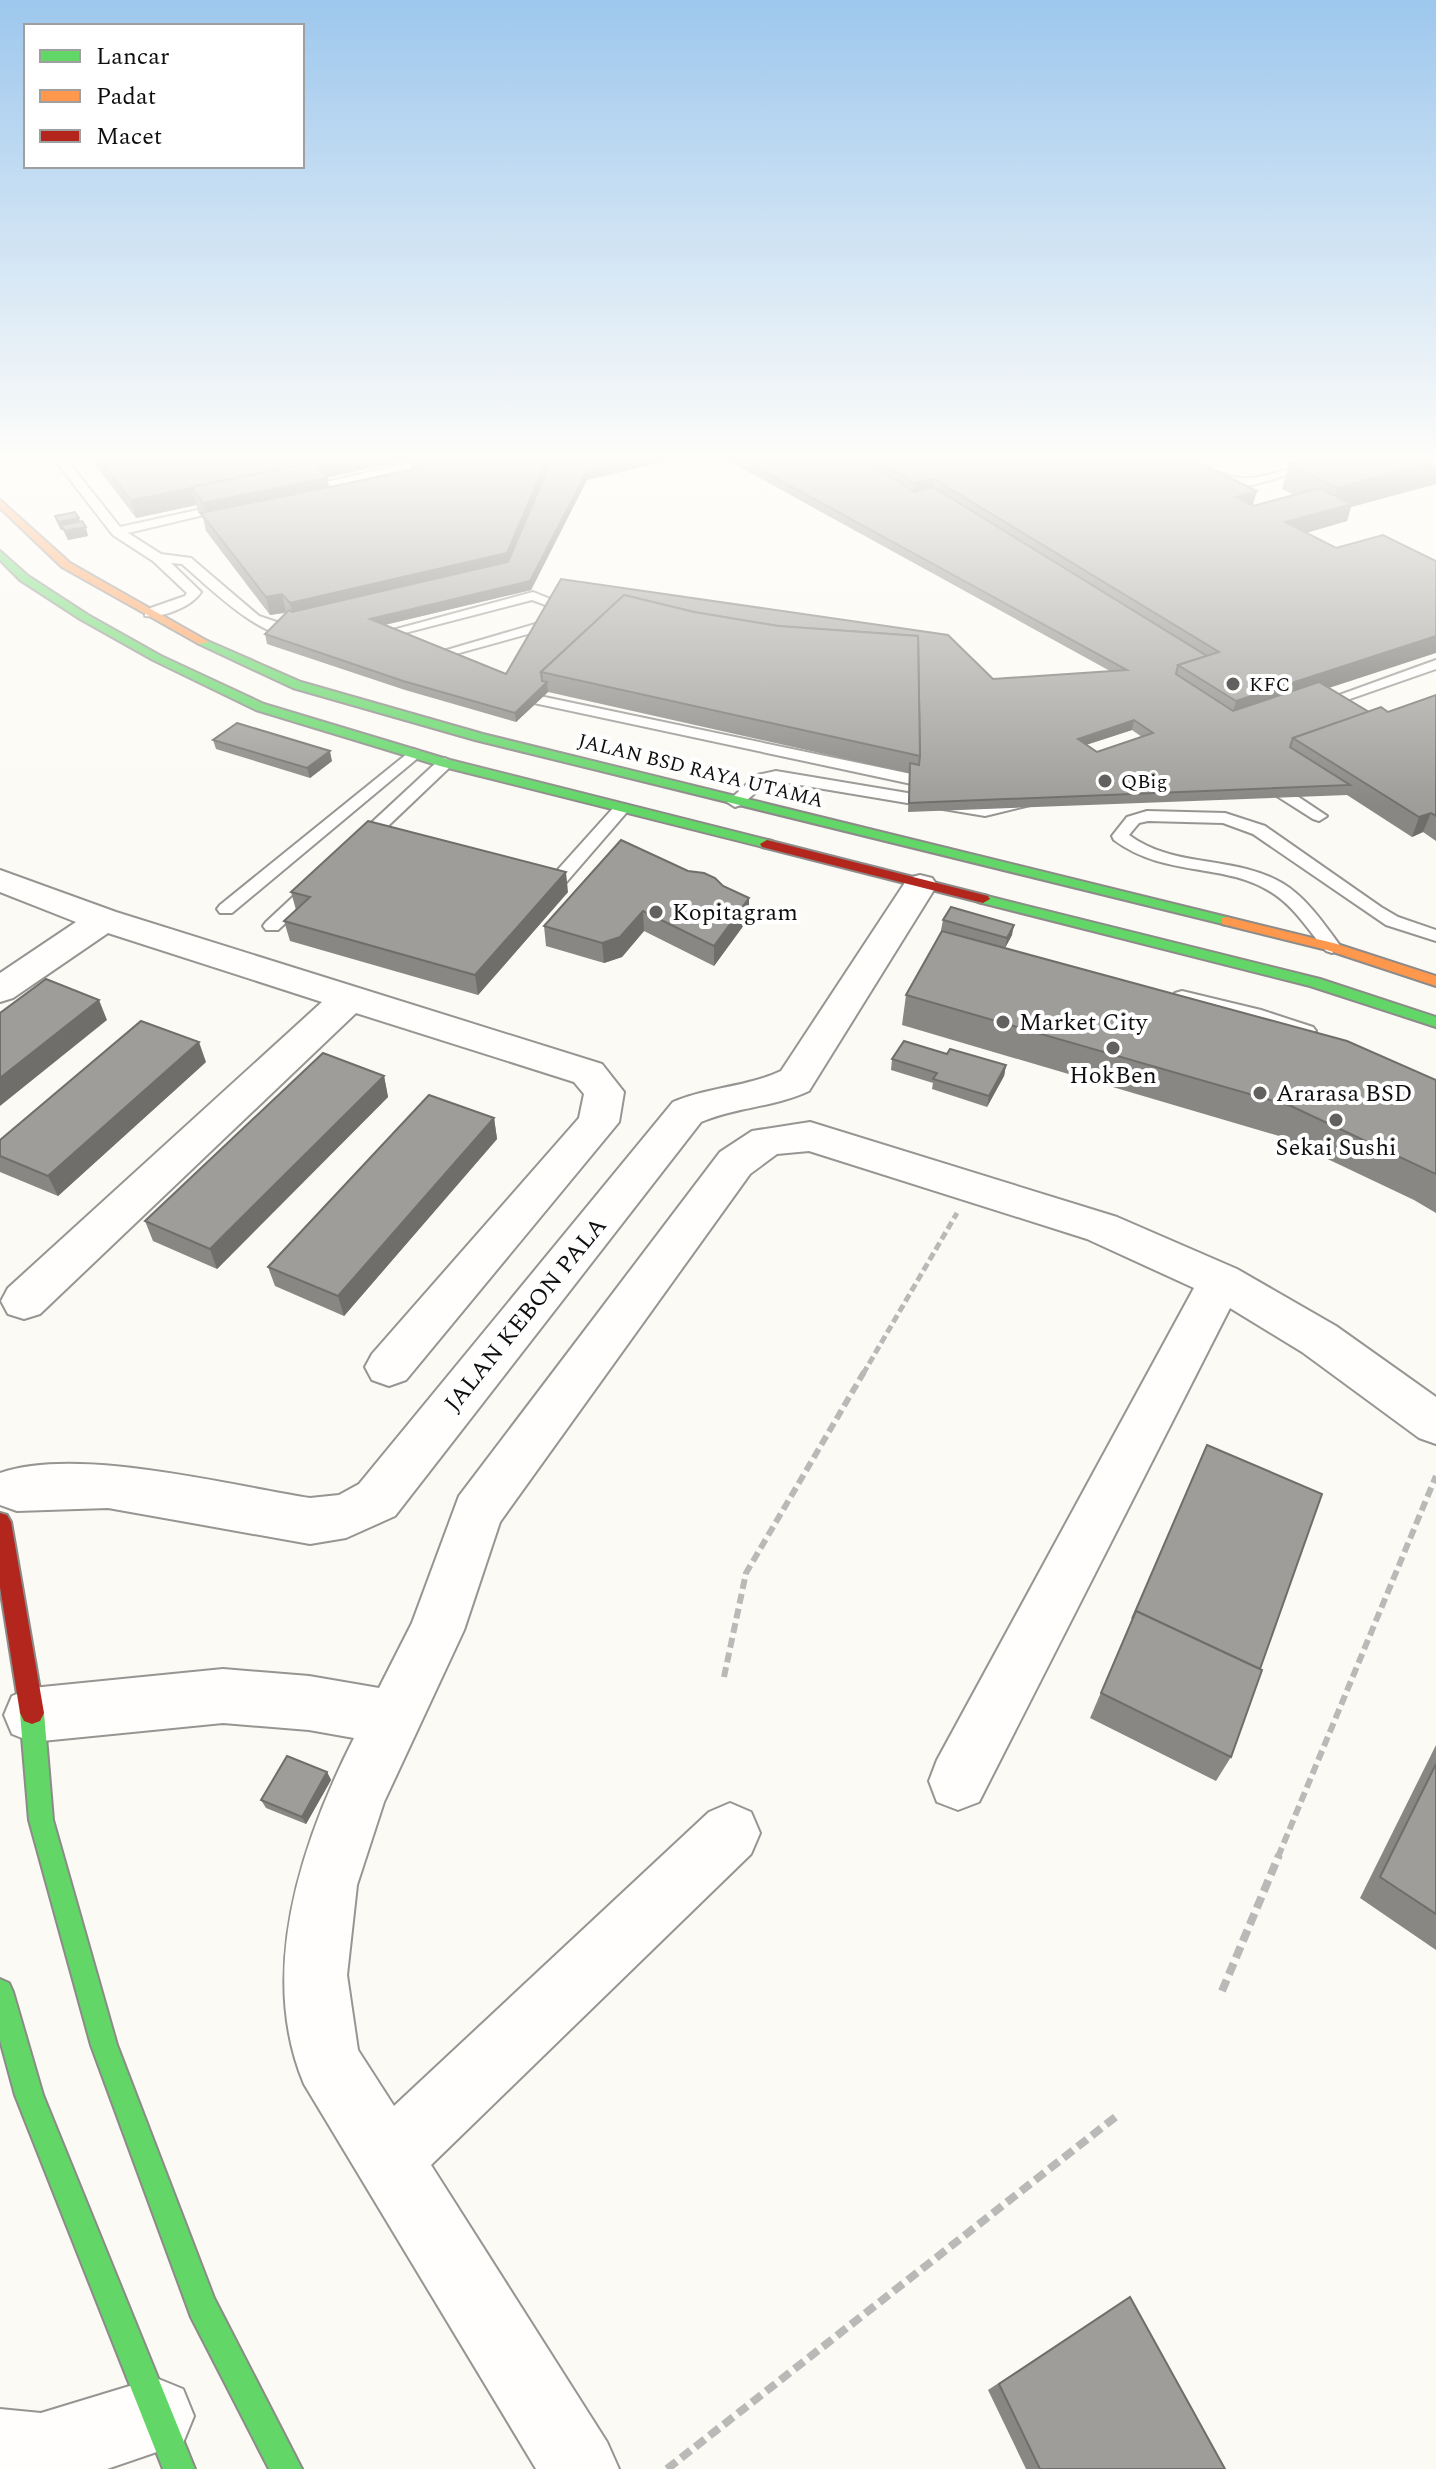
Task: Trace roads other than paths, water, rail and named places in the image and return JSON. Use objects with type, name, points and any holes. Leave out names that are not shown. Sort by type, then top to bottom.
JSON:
[{"type":"main road","points":[[9,574],[132,644],[260,707],[445,763],[920,885],[966,902],[1141,938],[1315,982],[1436,1022]]},
{"type":"main road","name":"JALAN BSD RAYA UTAMA","points":[[84,574],[197,639],[297,685],[479,737],[735,802],[1332,947],[1436,981]]},
{"type":"main road","points":[[1141,938],[1150,901]]},
{"type":"main road","points":[[8,1505],[41,1820],[104,2045],[202,2306],[286,2469]]},
{"type":"main road","points":[[0,1992],[14,2108],[167,2442]]},
{"type":"street","points":[[0,880],[103,920],[588,1073],[604,1092],[599,1122],[389,1367]]},
{"type":"street","name":"JALAN KEBON PALA","points":[[8,1505],[108,1486],[310,1521],[346,1516],[377,1500],[687,1112],[711,1101],[782,1089],[795,1081],[920,885]]},
{"type":"street","points":[[0,990],[103,920]]},
{"type":"street","points":[[24,1301],[350,997]]},
{"type":"street","points":[[580,2469],[327,2061],[315,1975],[326,1885],[357,1794],[437,1630],[477,1512],[735,1163],[767,1141],[810,1136],[1102,1228],[1221,1281],[1319,1339],[1436,1424]]},
{"type":"street","points":[[958,1781],[1221,1281]]},
{"type":"street","points":[[32,1715],[223,1696],[309,1703],[393,1718]]},
{"type":"street","points":[[388,2159],[730,1833]]},
{"type":"street","points":[[25,2456],[167,2442]]},
{"type":"lane","points":[[150,613],[190,599],[194,592],[175,574]]},
{"type":"lane","points":[[201,574],[254,619],[300,630],[323,641]]},
{"type":"lane","points":[[431,672],[403,664],[584,615],[508,585]]},
{"type":"lane","points":[[353,642],[533,596]]},
{"type":"lane","points":[[1309,704],[1436,664]]},
{"type":"lane","points":[[488,688],[546,704],[948,786]]},
{"type":"lane","points":[[226,909],[413,754]]},
{"type":"lane","points":[[349,854],[378,835],[445,763]]},
{"type":"lane","points":[[1255,775],[1319,816]]},
{"type":"lane","points":[[735,802],[763,778],[776,776],[791,776],[985,811],[1043,797]]},
{"type":"lane","points":[[528,874],[557,882],[621,809]]},
{"type":"lane","points":[[1332,947],[1282,892],[1265,881],[1136,851],[1120,836],[1133,820],[1187,811],[1241,822],[1259,830],[1392,921],[1436,936]]},
{"type":"lane","points":[[1254,838],[1372,920],[1436,943]]},
{"type":"lane","points":[[272,926],[327,875]]},
{"type":"lane","points":[[1160,992],[1254,1014],[1326,1038]]},
{"type":"place","name":"KFC","points":[[1233,684]]},
{"type":"place","name":"QBig","points":[[1105,781]]},
{"type":"place","name":"Kopitagram","points":[[656,912]]},
{"type":"place","name":"Market City","points":[[1003,1022]]},
{"type":"place","name":"HokBen","points":[[1113,1048]]},
{"type":"place","name":"Ararasa BSD","points":[[1260,1093]]},
{"type":"place","name":"Sekai Sushi","points":[[1336,1120]]}]
